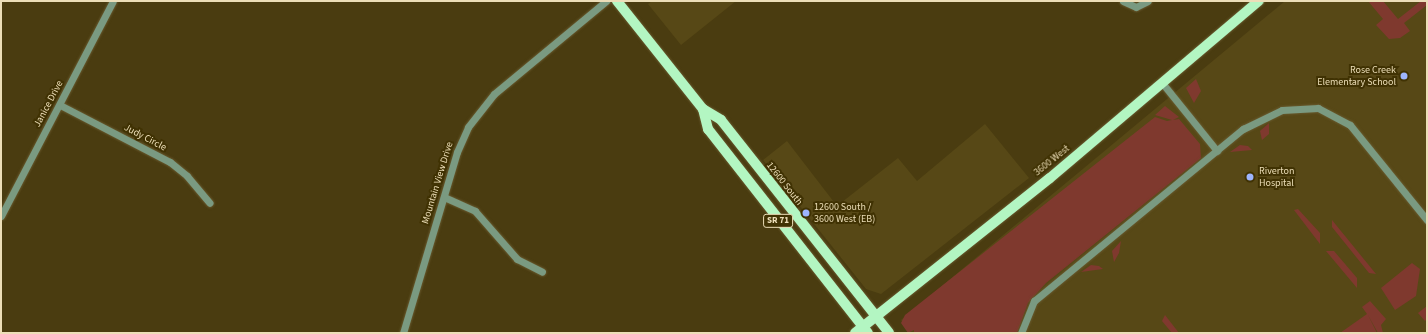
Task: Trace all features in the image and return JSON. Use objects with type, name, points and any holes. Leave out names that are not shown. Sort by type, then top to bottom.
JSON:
[{"type":"main road","name":"12600 South","points":[[617,1],[703,109],[721,120],[889,333]]},
{"type":"main road","name":"3600 West","points":[[862,331],[876,316],[1163,84],[1258,1]]},
{"type":"main road","name":"12600 South","points":[[703,109],[708,129],[862,331]]},
{"type":"street","name":"Janice Drive","points":[[1,216],[113,1]]},
{"type":"street","name":"Mountain View Drive","points":[[403,333],[462,139],[484,104],[606,1]]},
{"type":"street","points":[[1123,1],[1136,7],[1148,1]]},
{"type":"street","points":[[1163,84],[1217,151]]},
{"type":"street","name":"Judy Circle","points":[[60,105],[170,162],[187,176],[210,203]]},
{"type":"street","points":[[1021,333],[1034,301],[1243,129],[1282,110],[1318,108],[1350,125],[1427,220]]},
{"type":"street","points":[[444,197],[475,211],[517,259],[542,272]]},
{"type":"shaded area","points":[[652,1],[736,1],[681,45],[648,4]]},
{"type":"shaded area","name":"Riverton Hospital","points":[[1285,1],[1427,1],[1427,333],[911,333],[901,320]]},
{"type":"shaded area","points":[[1368,1],[1383,1],[1398,19],[1421,1],[1427,1],[1427,5],[1404,23],[1410,31],[1400,38],[1389,39],[1376,25],[1383,19]]},
{"type":"shaded area","points":[[1196,79],[1201,91],[1194,103],[1186,88]]},
{"type":"shaded area","points":[[1165,106],[1179,117],[1173,120],[1179,119],[1200,144],[1201,158],[1046,283],[1028,303],[1017,333],[914,333],[914,330],[908,333],[901,323],[905,315],[1155,117],[1167,121],[1172,120],[1155,115]]},
{"type":"shaded area","points":[[1269,123],[1269,134],[1262,140],[1260,131]]},
{"type":"shaded area","points":[[985,124],[1029,178],[881,294],[866,289],[763,160],[787,141],[837,206],[898,158],[917,181]]},
{"type":"shaded area","points":[[1240,145],[1248,146],[1252,150],[1230,152]]},
{"type":"shaded area","points":[[1298,209],[1320,233],[1320,244],[1294,210]]},
{"type":"shaded area","points":[[1332,220],[1376,274],[1369,273],[1332,227]]},
{"type":"shaded area","points":[[1121,241],[1119,253],[1114,262],[1112,251]]},
{"type":"shaded area","points":[[1326,251],[1334,251],[1357,278],[1357,288]]},
{"type":"shaded area","points":[[1412,263],[1420,269],[1416,296],[1395,310],[1381,288]]},
{"type":"shaded area","points":[[1091,265],[1099,266],[1103,269],[1081,272]]},
{"type":"shaded area","points":[[1370,301],[1386,319],[1381,325],[1383,333],[1378,333],[1368,315],[1377,333],[1340,333],[1367,314],[1362,307]]},
{"type":"shaded area","points":[[1427,306],[1427,319],[1425,321],[1418,313]]},
{"type":"shaded area","points":[[1165,315],[1179,333],[1172,333],[1162,321]]},
{"type":"place","name":"Rose Creek Elementary School","points":[[1404,76]]},
{"type":"place","name":"Riverton Hospital","points":[[1250,177]]},
{"type":"place","name":"12600 South / 3600 West (EB)","points":[[806,213]]}]
